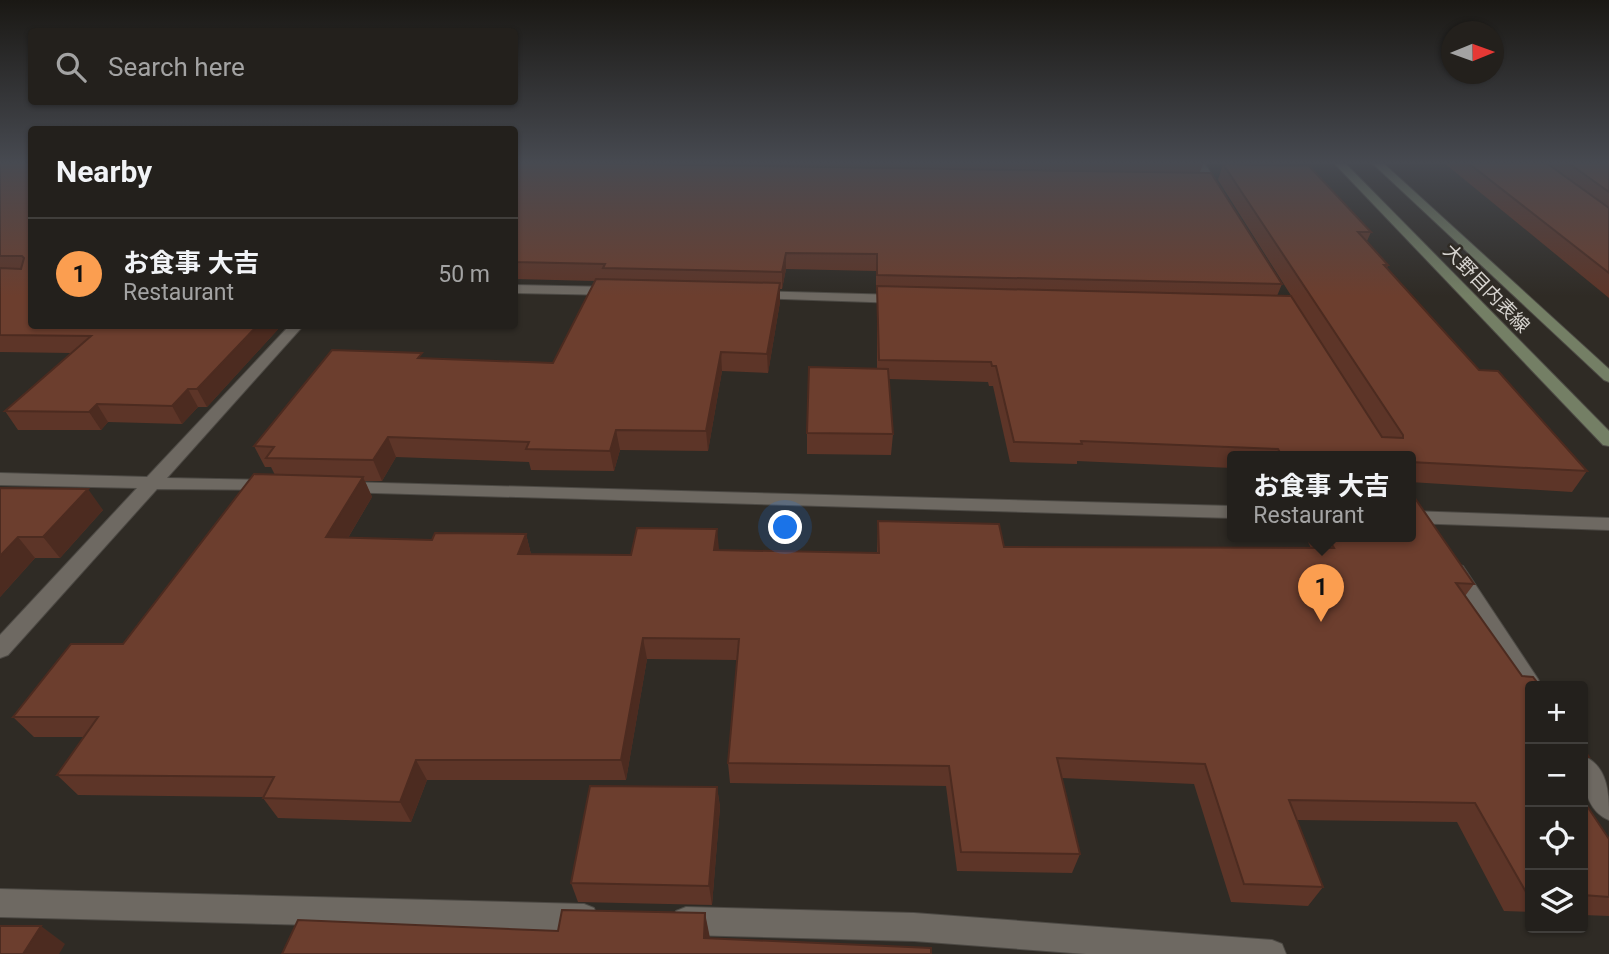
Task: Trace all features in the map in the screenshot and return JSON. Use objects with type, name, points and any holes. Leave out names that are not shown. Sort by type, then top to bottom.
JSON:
[{"type":"main road","name":"大野目内表線","points":[[1381,207],[1609,441]]},
{"type":"main road","name":"大野目内表線","points":[[1424,207],[1609,377]]},
{"type":"lane","points":[[518,289],[625,292]]},
{"type":"lane","points":[[736,295],[915,299]]},
{"type":"lane","points":[[0,649],[293,329]]},
{"type":"lane","points":[[0,479],[290,486]]},
{"type":"lane","points":[[332,487],[1227,512]]},
{"type":"lane","points":[[1416,511],[1609,524]]},
{"type":"lane","points":[[1416,514],[1528,681]]},
{"type":"lane","points":[[1588,775],[1609,808]]},
{"type":"lane","points":[[0,902],[609,919]]},
{"type":"lane","points":[[665,921],[914,927],[1272,954]]},
{"type":"building","points":[[0,207],[28,207],[28,329],[254,329],[197,389],[188,389],[172,406],[97,404],[89,412],[5,411],[91,336],[0,335],[0,268],[21,269],[24,258],[0,256]]},
{"type":"building","points":[[518,207],[1232,207],[1282,284],[877,275],[877,254],[786,253],[782,272],[603,268],[605,264],[518,262]]},
{"type":"building","points":[[1251,207],[1347,207],[1371,232],[1358,232],[1388,265],[1384,265],[1479,370],[1498,371],[1587,471],[1416,462],[1416,451],[1279,451],[1081,441],[1082,444],[1014,442],[996,366],[992,366],[991,362],[879,360],[877,286],[1291,296],[1382,437],[1403,438]]},
{"type":"building","points":[[1524,207],[1609,208],[1609,273]]},
{"type":"building","points":[[596,279],[780,283],[767,354],[721,352],[706,431],[616,430],[610,451],[526,449],[529,442],[388,437],[373,460],[266,458],[274,447],[254,446],[332,350],[422,353],[418,358],[553,363]]},
{"type":"building","points":[[809,367],[888,369],[893,434],[807,433]]},
{"type":"building","points":[[254,474],[363,477],[326,537],[432,540],[435,533],[526,534],[518,554],[631,555],[637,528],[717,529],[714,550],[879,553],[878,521],[999,524],[1004,547],[1334,548],[1330,542],[1416,542],[1416,500],[1474,584],[1456,583],[1522,676],[1533,677],[1536,681],[1525,681],[1525,890],[1475,803],[1289,800],[1323,887],[1244,884],[1205,764],[1057,758],[1080,854],[961,852],[949,766],[728,763],[739,639],[643,638],[621,760],[416,760],[400,802],[263,798],[274,777],[57,775],[98,717],[13,717],[71,644],[123,644]]},
{"type":"building","points":[[0,488],[88,489],[43,537],[18,537],[0,556]]},
{"type":"building","points":[[590,786],[717,787],[709,886],[571,883]]},
{"type":"building","points":[[1588,808],[1609,839],[1609,897],[1588,895]]},
{"type":"building","points":[[562,910],[705,913],[704,938],[931,948],[931,954],[282,954],[298,920],[558,931]]},
{"type":"building","points":[[0,926],[41,926],[23,954],[0,954]]},
{"type":"place","name":"お食事 大吉","points":[[1321,622]]}]
